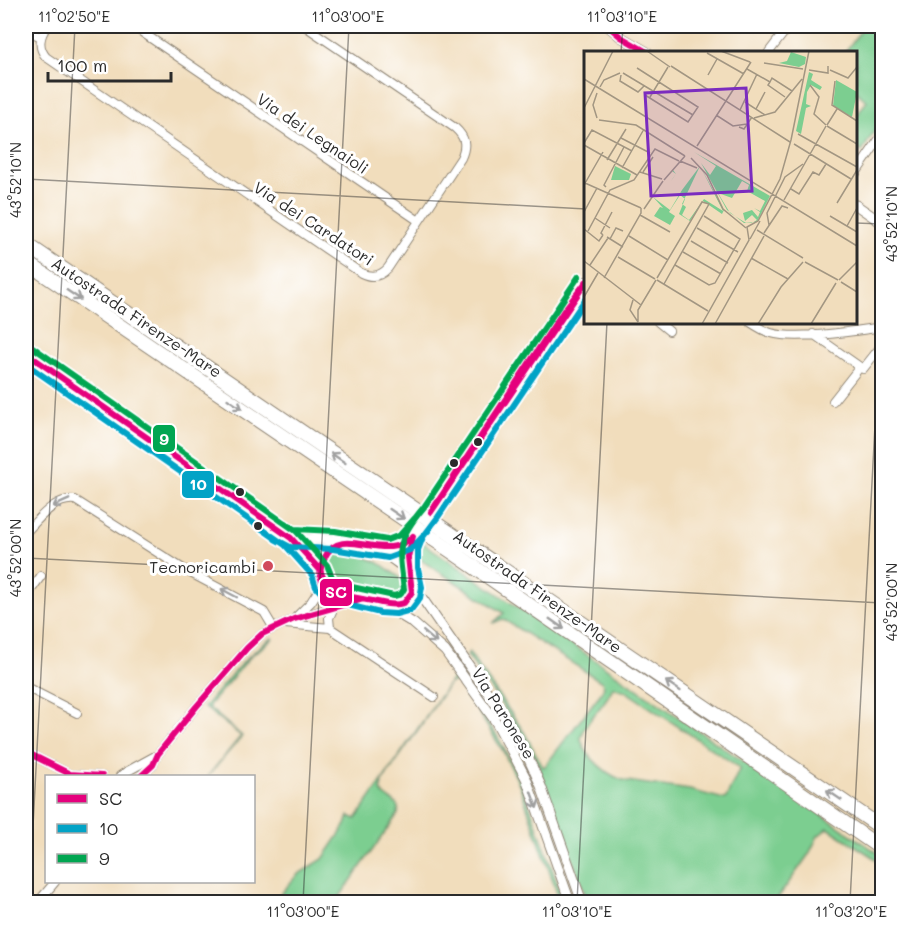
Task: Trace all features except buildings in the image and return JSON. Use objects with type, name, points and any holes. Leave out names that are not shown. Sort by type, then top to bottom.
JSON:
[{"type":"highway","name":"Autostrada Firenze-Mare","points":[[26,244],[882,828]]},
{"type":"highway","name":"Autostrada Firenze-Mare","points":[[26,262],[448,548],[882,849]]},
{"type":"street","points":[[26,30],[41,37],[47,26]]},
{"type":"street","name":"Via dei Legnaioli","points":[[133,26],[419,221]]},
{"type":"street","name":"Via dei Cardatori","points":[[41,37],[40,47],[46,57],[361,273],[372,276],[384,272],[419,221],[461,158],[464,138],[455,128],[305,26]]},
{"type":"street","points":[[608,26],[621,37],[645,51]]},
{"type":"street","points":[[770,51],[789,26]]},
{"type":"street","points":[[857,170],[882,135]]},
{"type":"street","points":[[857,206],[882,223]]},
{"type":"street","points":[[431,512],[584,282]]},
{"type":"street","points":[[660,324],[669,331]]},
{"type":"street","points":[[755,324],[771,333],[782,335],[882,327]]},
{"type":"street","points":[[813,334],[863,369],[882,345]]},
{"type":"street","points":[[26,353],[291,538],[320,570],[324,582],[333,592],[395,605],[406,602],[413,592],[413,585]]},
{"type":"street","points":[[833,401],[859,368]]},
{"type":"street","points":[[26,532],[59,502],[75,500],[185,570],[264,612],[276,626]]},
{"type":"street","points":[[291,538],[349,542],[388,549],[399,547],[412,536],[408,553],[409,572]]},
{"type":"street","points":[[320,570],[329,550],[349,542]]},
{"type":"street","points":[[368,547],[393,560],[409,572]]},
{"type":"street","name":"Via Paronese","points":[[409,572],[413,585],[506,719],[526,753],[541,786],[582,903]]},
{"type":"street","points":[[26,597],[41,576]]},
{"type":"street","points":[[294,619],[311,602],[324,582]]},
{"type":"street","points":[[143,775],[247,648],[262,634],[294,619],[360,598]]},
{"type":"street","name":"Via Paronese","points":[[382,603],[413,623],[445,651],[496,722],[526,778],[570,903]]},
{"type":"street","points":[[330,628],[328,618],[334,606]]},
{"type":"street","points":[[276,626],[286,624],[330,628],[434,697]]},
{"type":"street","points":[[26,687],[77,713]]},
{"type":"street","points":[[26,752],[70,774],[81,775]]},
{"type":"street","points":[[122,775],[158,754]]},
{"type":"street","points":[[38,903],[54,883]]},
{"type":"green space","points":[[864,26],[882,26],[882,118],[862,152],[857,149],[857,115],[867,101],[857,93],[857,51],[846,51]]},
{"type":"green space","points":[[419,540],[882,856],[882,863],[828,828],[818,836],[809,854],[775,902],[588,902],[537,763],[519,730],[467,655],[469,652],[524,732],[543,767],[601,693],[604,686],[602,682],[503,619],[493,623],[504,613],[419,559],[414,551]],"holes":[[[613,687],[625,691],[740,768],[726,798],[627,781],[613,776],[599,766],[583,746],[581,739],[583,732]]]},
{"type":"green space","points":[[350,550],[379,563],[402,579],[404,593],[400,598],[393,600],[338,586],[332,582],[327,572],[334,555]]},
{"type":"green space","points":[[273,639],[251,656],[209,705],[209,708],[242,736],[209,775],[241,736],[204,707],[244,661],[262,645]]},
{"type":"green space","points":[[455,674],[497,736],[520,778],[564,902],[560,902],[519,784],[503,751],[457,682],[450,683],[382,782],[381,791],[396,803],[398,814],[336,902],[274,902],[297,875],[323,859],[346,825],[349,816],[356,819]]},
{"type":"transit line","name":"SC","points":[[608,26],[621,37],[645,51]]},
{"type":"transit line","name":"9","points":[[31,346],[296,531],[327,565],[338,584],[394,596],[401,594],[404,589],[400,554],[408,528],[579,276]]},
{"type":"transit line","name":"SC","points":[[431,512],[565,309],[584,285]]},
{"type":"transit line","name":"SC","points":[[431,512],[584,285]]},
{"type":"transit line","name":"10","points":[[26,364],[285,545],[312,575],[316,587],[328,600],[380,613],[396,614],[411,610],[420,598],[422,587],[418,568],[418,550],[423,537],[584,301]]},
{"type":"transit line","name":"SC","points":[[26,353],[291,538],[320,570],[327,587]]},
{"type":"transit line","name":"9","points":[[285,523],[294,529],[335,531],[387,540],[400,535],[415,518]]},
{"type":"transit line","name":"10","points":[[275,539],[290,547],[333,549],[388,558],[410,550],[429,530]]},
{"type":"transit line","name":"SC","points":[[413,536],[408,557],[412,592],[404,603],[386,604],[339,594],[325,585],[321,578],[325,557],[333,547],[342,543],[390,547],[402,544],[413,536]]},
{"type":"transit line","name":"SC","points":[[142,775],[153,765],[158,754],[196,707],[262,634],[294,619],[363,599]]},
{"type":"transit line","name":"SC","points":[[26,752],[70,774],[86,775]]},
{"type":"place","name":"Tecnoricambi","points":[[268,566]]}]
